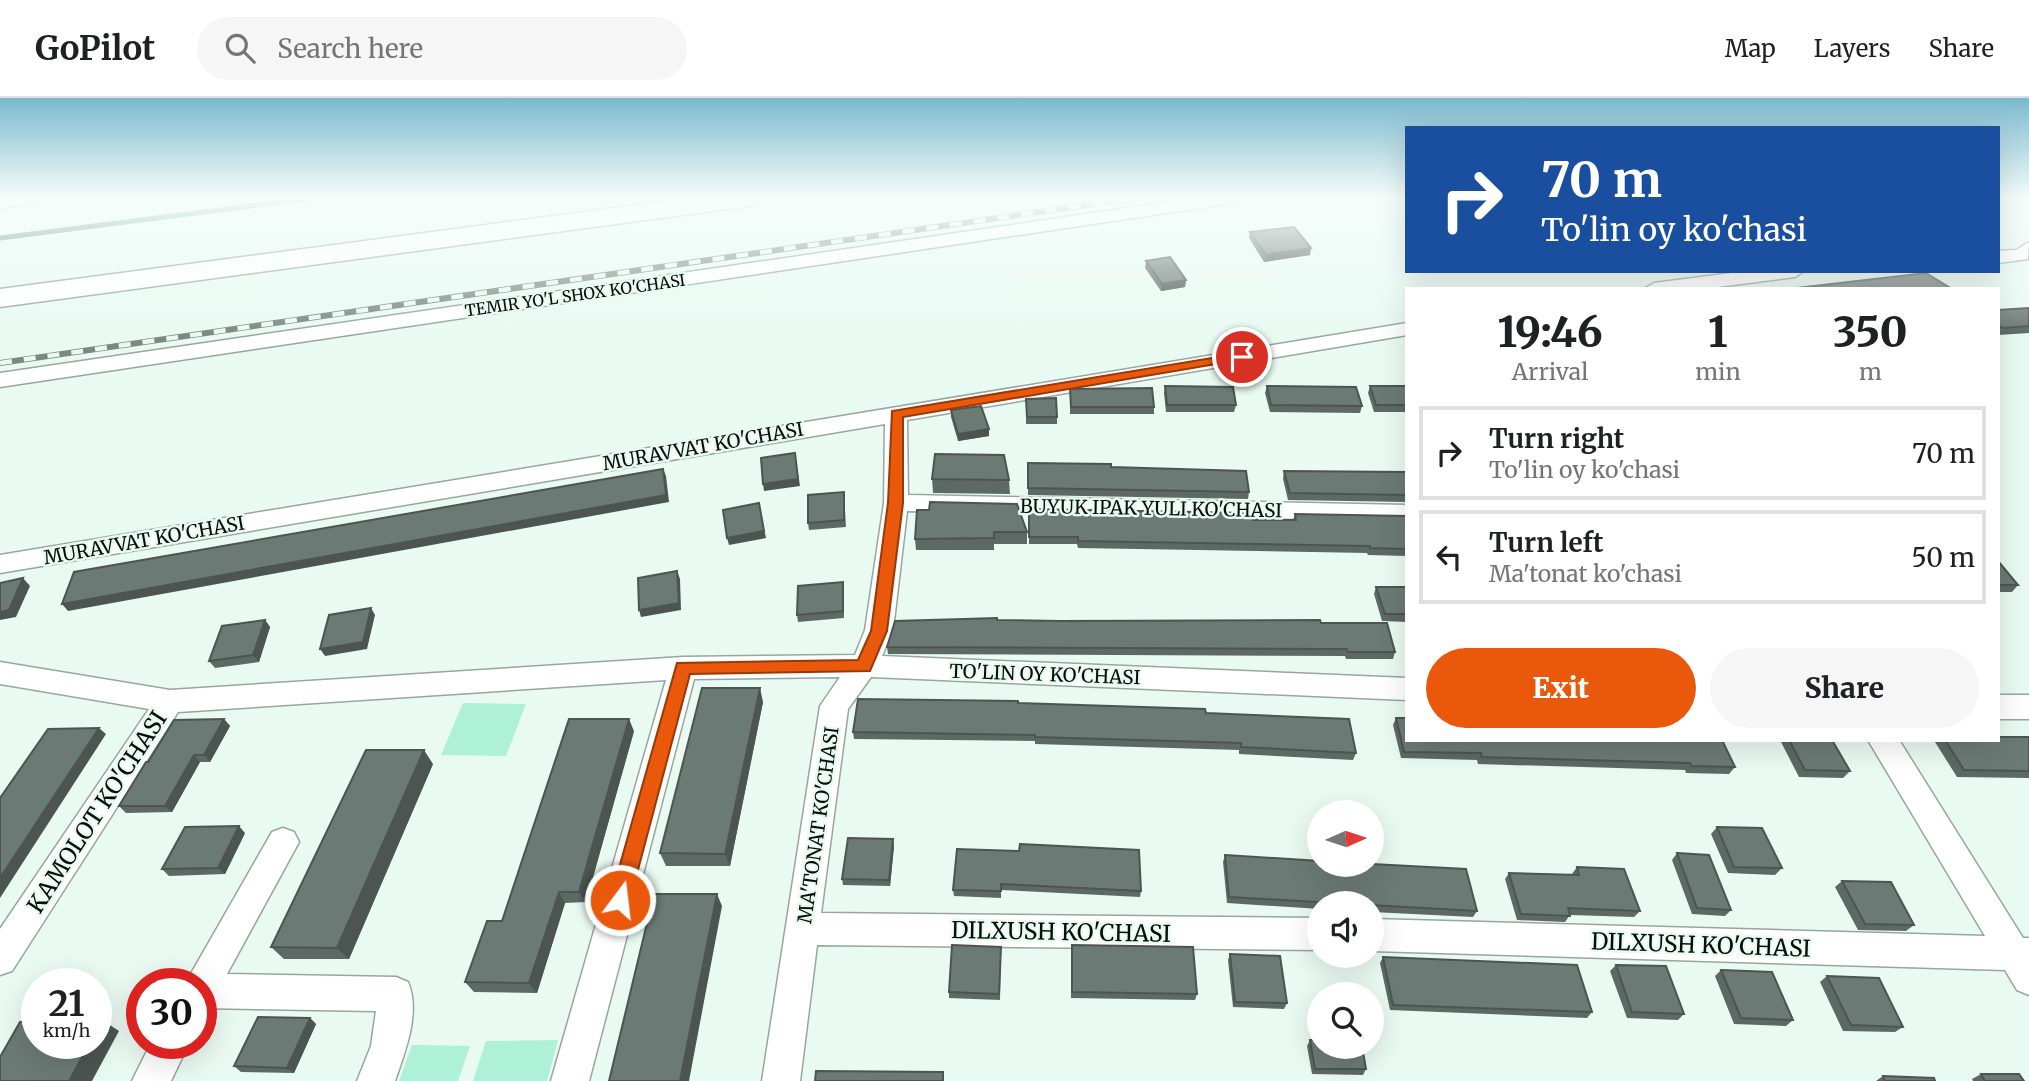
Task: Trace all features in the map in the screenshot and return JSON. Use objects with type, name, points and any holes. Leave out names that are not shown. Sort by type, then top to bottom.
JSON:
[{"type":"highway","points":[[0,282],[291,244]]},
{"type":"highway","points":[[0,298],[406,244]]},
{"type":"street","name":"TEMIR YO'L SHOX KO'CHASI","points":[[0,380],[922,244]]},
{"type":"street","points":[[2000,257],[2021,256],[2029,248]]},
{"type":"street","points":[[1682,287],[1781,273]]},
{"type":"street","name":"MURAVVAT KO'CHASI","points":[[0,564],[896,414],[1405,335]]},
{"type":"street","name":"MA'TONAT KO'CHASI","points":[[781,1081],[834,706],[864,666],[879,631],[896,503],[896,414]]},
{"type":"street","name":"BUYUK IPAK YULI KO'CHASI","points":[[896,503],[1405,513]]},
{"type":"street","name":"TO'LIN OY KO'CHASI","points":[[0,673],[170,701],[683,668],[864,666],[1405,689]]},
{"type":"street","points":[[570,1081],[683,668]]},
{"type":"street","name":"KAMOLOT KO'CHASI","points":[[0,959],[170,701]]},
{"type":"street","points":[[2000,707],[2029,707]]},
{"type":"street","points":[[1884,742],[2024,962]]},
{"type":"street","points":[[213,968],[283,842]]},
{"type":"street","name":"DILXUSH KO'CHASI","points":[[803,929],[1307,934]]},
{"type":"street","name":"DILXUSH KO'CHASI","points":[[1384,935],[2024,962]]},
{"type":"street","points":[[217,989],[396,994],[389,1046],[376,1081]]},
{"type":"street","points":[[151,1081],[163,1059]]},
{"type":"green space","points":[[463,703],[526,704],[506,756],[441,755]]},
{"type":"green space","points":[[558,1040],[547,1081],[473,1081],[486,1041]]},
{"type":"green space","points":[[412,1045],[470,1046],[458,1081],[399,1081]]},
{"type":"building","points":[[1258,244],[1308,244],[1311,248],[1266,255]]},
{"type":"building","points":[[1170,257],[1186,280],[1162,284],[1146,261]]},
{"type":"building","points":[[1926,273],[1949,287],[1805,287]]},
{"type":"building","points":[[2029,308],[2029,326],[2003,328],[2000,326],[2000,310]]},
{"type":"building","points":[[1165,386],[1233,387],[1236,405],[1167,405]]},
{"type":"building","points":[[1267,386],[1356,387],[1362,406],[1271,405]]},
{"type":"building","points":[[1370,386],[1405,386],[1405,405],[1376,405]]},
{"type":"building","points":[[1152,388],[1154,407],[1071,407],[1070,389]]},
{"type":"building","points":[[1056,398],[1057,417],[1027,417],[1026,399]]},
{"type":"building","points":[[981,406],[989,429],[958,434],[951,410]]},
{"type":"building","points":[[795,453],[798,479],[763,484],[761,458]]},
{"type":"building","points":[[935,454],[1004,455],[1009,480],[932,479]]},
{"type":"building","points":[[1028,463],[1246,471],[1249,492],[1028,488]]},
{"type":"building","points":[[663,469],[666,495],[62,604],[74,572]]},
{"type":"building","points":[[1284,471],[1405,472],[1405,495],[1290,493]]},
{"type":"building","points":[[844,492],[844,520],[808,523],[808,495]]},
{"type":"building","points":[[930,502],[1017,504],[1027,532],[994,532],[994,538],[915,539],[917,510],[929,510]]},
{"type":"building","points":[[759,503],[764,531],[727,538],[723,510]]},
{"type":"building","points":[[1029,509],[1252,513],[1253,520],[1296,520],[1295,514],[1405,516],[1405,549],[1078,541],[1078,537],[1029,537]]},
{"type":"building","points":[[2000,563],[2018,585],[2000,585]]},
{"type":"building","points":[[677,571],[679,603],[639,610],[638,578]]},
{"type":"building","points":[[23,578],[9,610],[0,612],[0,583]]},
{"type":"building","points":[[843,582],[843,611],[797,615],[798,586]]},
{"type":"building","points":[[1376,587],[1405,587],[1405,614],[1385,614]]},
{"type":"building","points":[[371,608],[363,642],[320,649],[329,615]]},
{"type":"building","points":[[997,618],[1061,621],[1320,620],[1321,623],[1387,623],[1395,652],[1348,652],[1347,649],[887,647],[895,621]]},
{"type":"building","points":[[265,620],[253,655],[209,661],[222,626]]},
{"type":"building","points":[[702,688],[760,688],[725,854],[660,853]]},
{"type":"building","points":[[858,699],[1018,701],[1205,709],[1206,713],[1349,719],[1356,753],[1241,747],[1241,743],[1035,735],[853,732]]},
{"type":"building","points":[[1396,718],[1405,718],[1405,742],[1723,742],[1735,767],[1691,766],[1690,763],[1482,757],[1481,753],[1404,752]]},
{"type":"building","points":[[224,719],[204,755],[194,755],[165,806],[119,806],[174,720]]},
{"type":"building","points":[[569,719],[629,719],[579,892],[559,892],[529,983],[465,982],[487,921],[502,921]]},
{"type":"building","points":[[99,728],[0,878],[0,798],[48,729]]},
{"type":"building","points":[[2000,737],[2029,737],[2029,771],[1964,770],[1946,742],[2000,742]]},
{"type":"building","points":[[1790,742],[1833,742],[1850,771],[1805,770]]},
{"type":"building","points":[[366,750],[424,750],[337,948],[271,947]]},
{"type":"building","points":[[239,826],[218,868],[162,869],[185,827]]},
{"type":"building","points":[[1717,827],[1762,828],[1782,868],[1734,867]]},
{"type":"building","points":[[848,838],[893,839],[889,880],[842,879]]},
{"type":"building","points":[[1020,844],[1139,850],[1141,891],[1001,884],[1001,891],[953,890],[957,849],[1019,851]]},
{"type":"building","points":[[1677,853],[1709,855],[1731,910],[1697,908]]},
{"type":"building","points":[[1225,855],[1307,860],[1307,877],[1384,877],[1384,865],[1466,869],[1477,911],[1384,906],[1384,891],[1307,891],[1307,901],[1229,897]]},
{"type":"building","points":[[1577,867],[1624,869],[1640,911],[1568,908],[1570,916],[1521,914],[1509,873],[1579,875]]},
{"type":"building","points":[[1842,881],[1891,882],[1914,925],[1865,924]]},
{"type":"building","points":[[654,894],[717,894],[680,1081],[609,1081]]},
{"type":"building","points":[[952,945],[1001,947],[999,994],[949,992]]},
{"type":"building","points":[[1072,945],[1193,947],[1197,994],[1072,992]]},
{"type":"building","points":[[1230,954],[1280,956],[1287,1003],[1235,1002]]},
{"type":"building","points":[[1384,957],[1577,965],[1592,1012],[1393,1005]]},
{"type":"building","points":[[1616,965],[1666,966],[1684,1014],[1632,1012]]},
{"type":"building","points":[[1721,970],[1772,972],[1793,1020],[1741,1018]]},
{"type":"building","points":[[1827,976],[1879,978],[1903,1027],[1851,1025]]},
{"type":"building","points":[[258,1017],[310,1018],[287,1068],[234,1066]]},
{"type":"building","points":[[20,1022],[21,1059],[81,1059],[69,1081],[0,1081],[0,1057]]},
{"type":"building","points":[[1313,1059],[1364,1059],[1366,1069],[1315,1069]]},
{"type":"building","points":[[816,1071],[943,1072],[943,1081],[815,1081]]},
{"type":"building","points":[[1981,1074],[2019,1074],[2024,1081],[1985,1081]]},
{"type":"building","points":[[1883,1076],[1934,1078],[1935,1081],[1885,1081]]},
{"type":"railway","points":[[0,363],[819,244]]},
{"type":"route","points":[[620,900],[683,668],[864,666],[879,631],[896,503],[896,414],[1242,357]]}]
